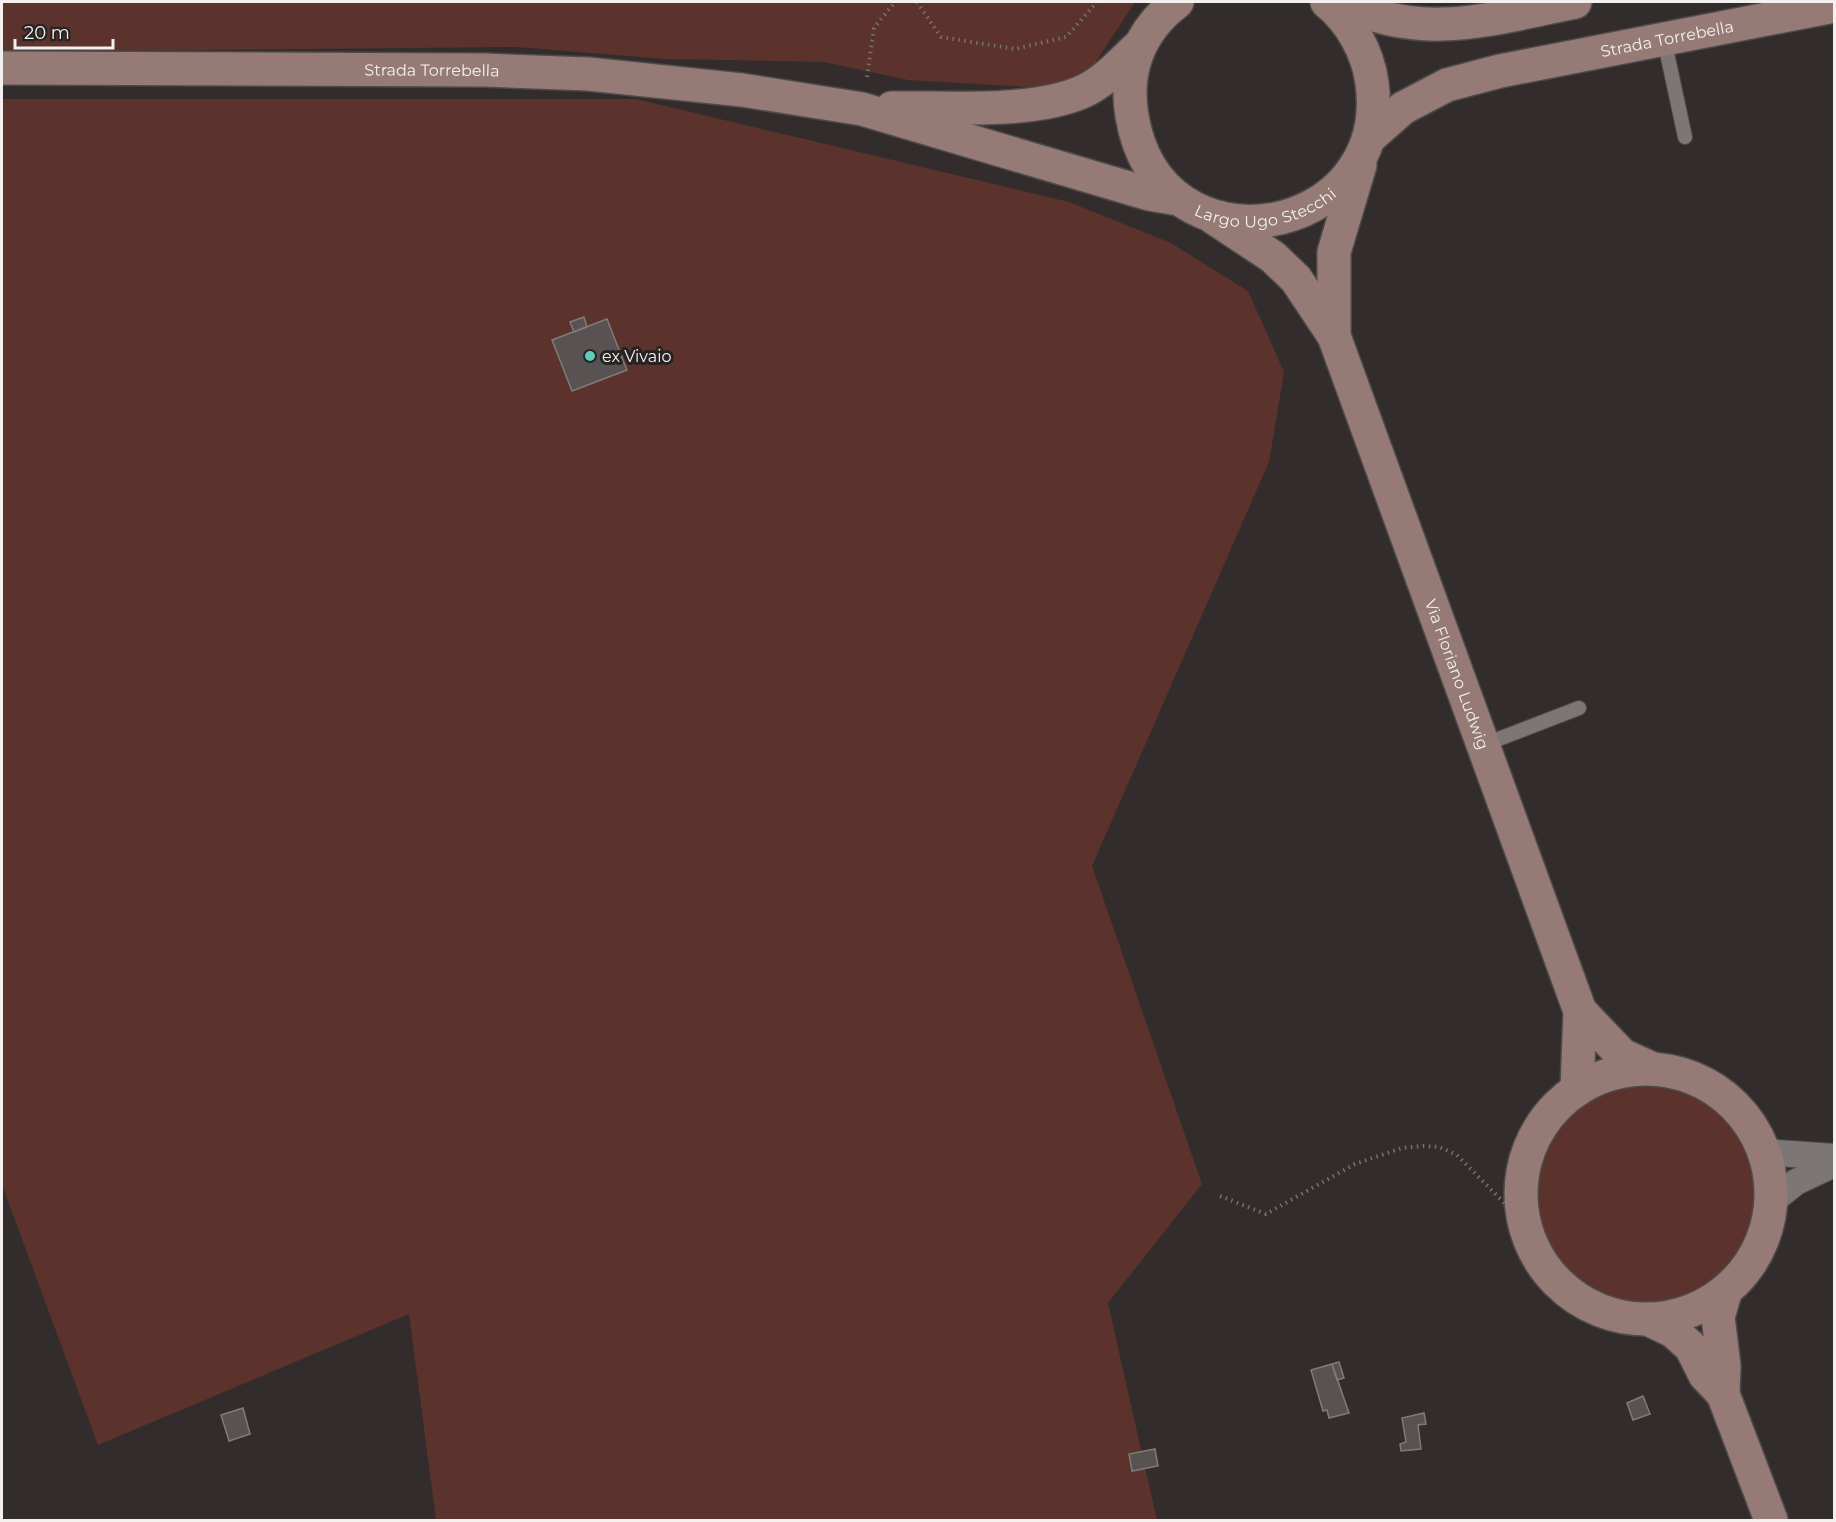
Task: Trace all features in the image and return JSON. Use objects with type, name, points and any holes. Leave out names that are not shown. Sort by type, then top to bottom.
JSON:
[{"type":"street","points":[[862,109],[1003,106],[1054,101],[1085,91],[1112,72],[1147,26],[1177,2]]},
{"type":"street","name":"Largo Ugo Stecchi","points":[[1147,26],[1130,76],[1130,103],[1135,139],[1155,174],[1178,199],[1214,218],[1249,223],[1285,219],[1322,201],[1346,178],[1366,145],[1374,101],[1369,65],[1355,35],[1327,2]]},
{"type":"street","points":[[1341,2],[1361,12],[1431,26],[1491,19],[1575,2]]},
{"type":"street","name":"Strada Torrebella","points":[[1366,145],[1403,108],[1438,90],[1500,71],[1834,6]]},
{"type":"street","name":"Strada Torrebella","points":[[2,68],[284,68],[588,74],[742,90],[862,109]]},
{"type":"street","points":[[862,109],[1149,194],[1178,199]]},
{"type":"street","points":[[1334,336],[1334,252],[1366,145]]},
{"type":"street","points":[[1214,218],[1273,257],[1296,279],[1334,336]]},
{"type":"street","name":"Via Floriano Ludwig","points":[[1334,336],[1580,1011],[1577,1090]]},
{"type":"street","name":"Via Floriano Ludwig","points":[[1580,1011],[1622,1054],[1653,1069]]},
{"type":"street","points":[[1653,1069],[1686,1075],[1715,1089],[1740,1110],[1759,1137],[1765,1152],[1770,1169],[1772,1201],[1766,1234],[1751,1264],[1725,1293],[1691,1312],[1650,1320],[1616,1317],[1586,1305],[1556,1283],[1536,1256],[1523,1222],[1520,1192],[1525,1163],[1537,1133],[1556,1108],[1577,1090],[1615,1073],[1653,1069]]},
{"type":"street","points":[[1765,1152],[1834,1157]]},
{"type":"street","points":[[1772,1201],[1796,1182],[1834,1164]]},
{"type":"street","points":[[1725,1293],[1718,1317],[1724,1366],[1724,1394],[1771,1521]]},
{"type":"street","points":[[1650,1320],[1673,1331],[1691,1347],[1705,1375],[1724,1394]]},
{"type":"lane","points":[[1664,39],[1685,137]]},
{"type":"lane","points":[[1483,744],[1579,708]]},
{"type":"path","points":[[862,109],[874,28],[895,2]]},
{"type":"path","points":[[917,2],[941,37],[1015,49],[1066,37],[1097,2]]},
{"type":"path","points":[[1220,1196],[1266,1214],[1355,1164],[1402,1148],[1438,1147],[1457,1155],[1523,1222]]},
{"type":"shaded area","points":[[2,2],[1135,2],[1092,68],[1072,80],[1045,88],[908,80],[824,62],[665,59],[516,47],[2,52]]},
{"type":"shaded area","points":[[2,99],[636,99],[1069,202],[1171,243],[1248,291],[1284,372],[1269,462],[1092,866],[1202,1184],[1108,1303],[1157,1520],[436,1520],[409,1314],[98,1445],[2,1185]]},
{"type":"shaded area","points":[[1644,1085],[1665,1087],[1696,1098],[1722,1117],[1741,1143],[1752,1174],[1754,1195],[1752,1216],[1741,1247],[1722,1273],[1696,1292],[1665,1303],[1644,1305],[1623,1303],[1592,1292],[1566,1273],[1547,1247],[1536,1216],[1534,1195],[1536,1174],[1547,1143],[1566,1117],[1592,1098],[1623,1087]]},
{"type":"building","points":[[584,317],[587,327],[574,332],[570,322]]},
{"type":"building","name":"ex Vivaio","points":[[607,319],[627,370],[572,391],[552,340]]},
{"type":"building","points":[[1339,1362],[1344,1378],[1337,1380],[1332,1364]]},
{"type":"building","points":[[1332,1364],[1349,1413],[1329,1418],[1327,1410],[1323,1411],[1311,1370]]},
{"type":"building","points":[[1643,1396],[1650,1414],[1633,1420],[1627,1403]]},
{"type":"building","points":[[243,1408],[250,1434],[229,1441],[221,1415]]},
{"type":"building","points":[[1424,1413],[1426,1424],[1418,1425],[1421,1449],[1401,1451],[1400,1444],[1406,1442],[1402,1418]]},
{"type":"building","points":[[1155,1449],[1158,1466],[1132,1471],[1129,1454]]},
{"type":"place","name":"ex Vivaio","points":[[590,356]]}]
